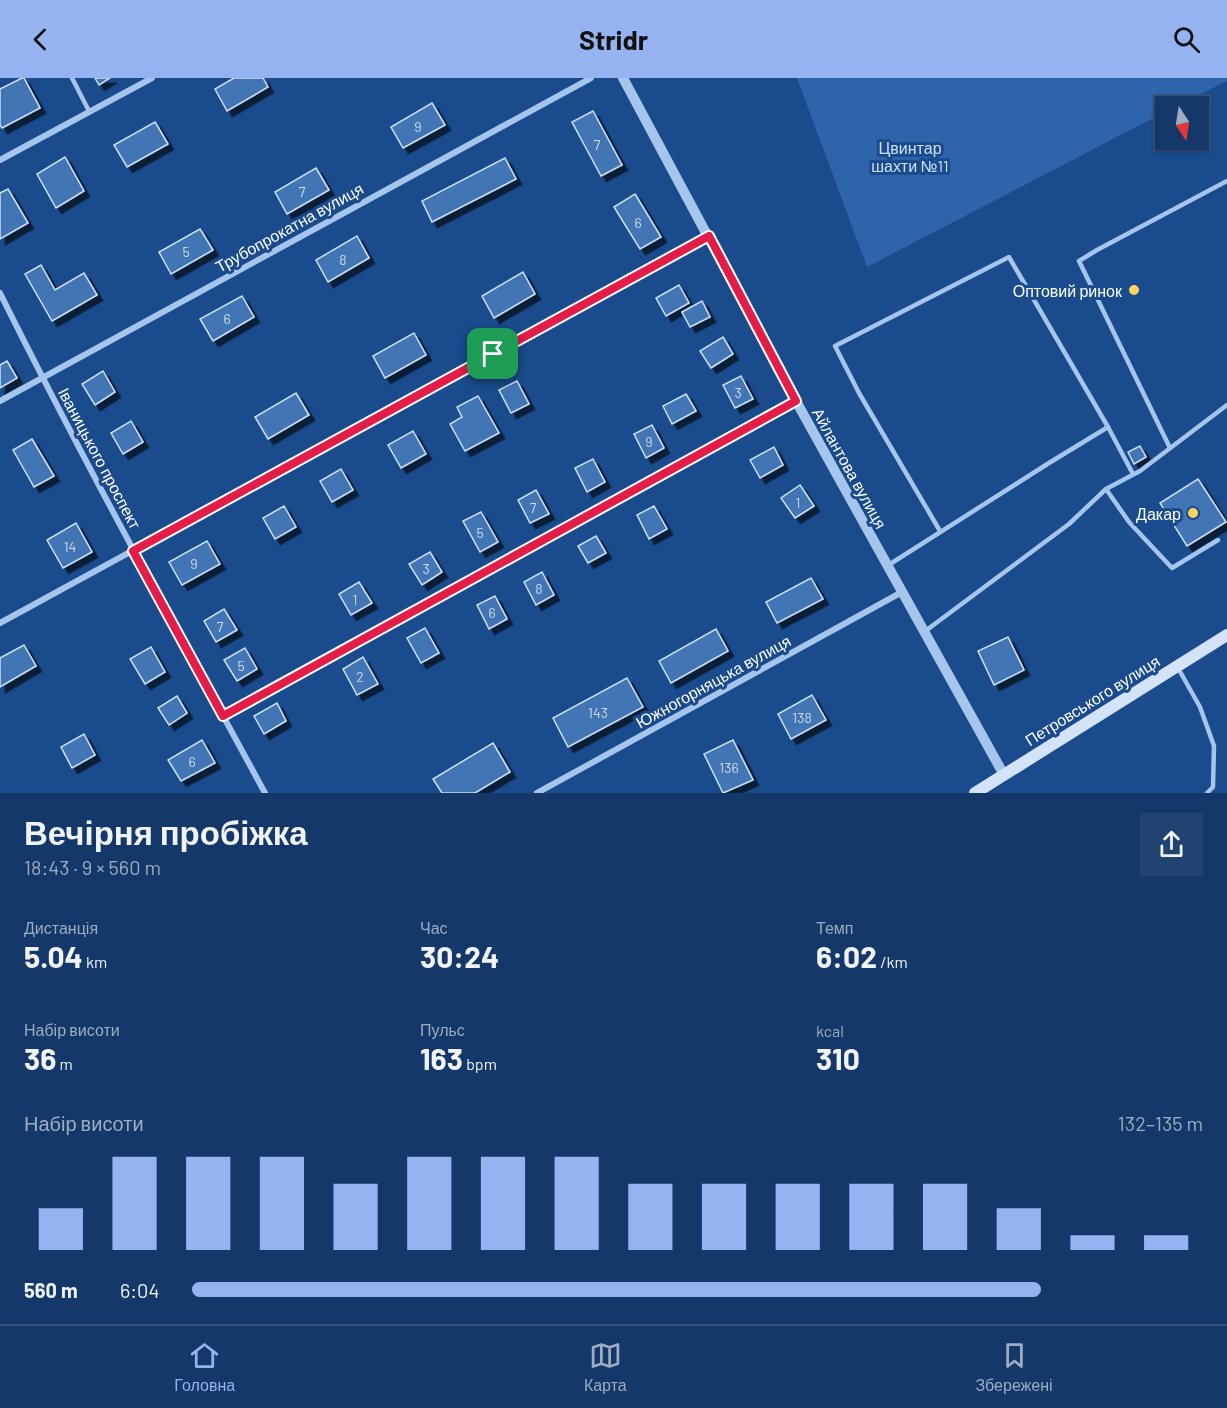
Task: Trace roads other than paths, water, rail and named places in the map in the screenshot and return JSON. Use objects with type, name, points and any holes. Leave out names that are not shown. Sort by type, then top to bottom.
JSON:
[{"type":"main road","name":"Петровського вулиця","points":[[975,793],[1227,635]]},
{"type":"street","points":[[0,160],[152,78]]},
{"type":"street","name":"Трубопрокатна вулиця","points":[[0,401],[591,78]]},
{"type":"street","name":"Айлантова вулиця","points":[[623,78],[796,401],[1004,775]]},
{"type":"street","points":[[0,623],[709,236]]},
{"type":"street","name":"Іваницького проспект","points":[[0,293],[133,551],[265,793]]},
{"type":"street","points":[[223,716],[796,401]]},
{"type":"street","name":"Южногорняцька вулиця","points":[[537,793],[902,592]]},
{"type":"lane","points":[[72,78],[89,111]]},
{"type":"lane","points":[[1170,448],[1079,261],[1227,181]]},
{"type":"lane","points":[[940,531],[859,393],[835,346],[1009,257],[1133,474]]},
{"type":"lane","points":[[924,632],[1069,525],[1106,489],[1133,474],[1227,405]]},
{"type":"lane","points":[[887,566],[1108,428]]},
{"type":"lane","points":[[1106,489],[1129,522],[1172,568],[1218,540]]},
{"type":"lane","points":[[1177,667],[1200,706],[1214,746],[1213,787],[1207,793]]},
{"type":"place","name":"Оптовий ринок","points":[[1134,290]]},
{"type":"place","name":"Дакар","points":[[1193,513]]},
{"type":"park label","name":"Цвинтар шахти №11","points":[[910,156]]}]
